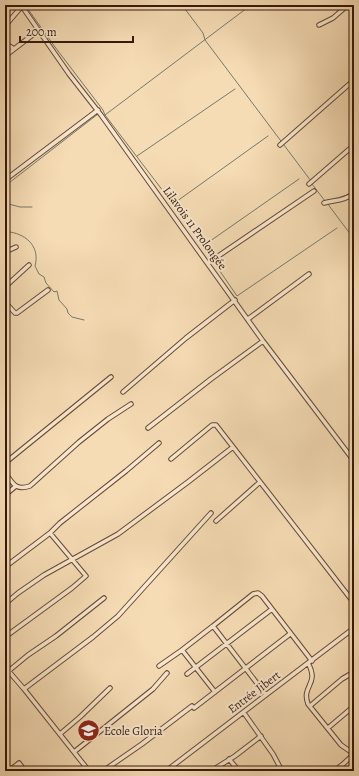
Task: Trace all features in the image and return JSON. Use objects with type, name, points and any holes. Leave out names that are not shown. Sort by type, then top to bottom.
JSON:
[{"type":"street","points":[[5,26],[22,5]]},
{"type":"street","name":"Lilavois 11 Prolongée","points":[[22,5],[69,74],[102,115],[263,341],[354,461]]},
{"type":"street","points":[[319,25],[333,18],[348,5]]},
{"type":"street","points":[[5,56],[39,30]]},
{"type":"street","points":[[5,43],[14,49]]},
{"type":"street","points":[[280,145],[354,80]]},
{"type":"street","points":[[5,180],[98,110]]},
{"type":"street","points":[[309,184],[354,145]]},
{"type":"street","points":[[208,263],[314,191]]},
{"type":"street","points":[[324,204],[350,197],[354,193]]},
{"type":"street","points":[[5,252],[16,247]]},
{"type":"street","points":[[5,287],[29,265]]},
{"type":"street","points":[[248,319],[309,274]]},
{"type":"street","points":[[5,302],[15,313],[17,313],[48,290]]},
{"type":"street","points":[[123,392],[186,338],[235,300]]},
{"type":"street","points":[[148,428],[212,378],[263,341]]},
{"type":"street","points":[[5,463],[111,377]]},
{"type":"street","points":[[5,473],[16,486],[22,489],[30,486],[79,442],[108,419],[131,404]]},
{"type":"street","points":[[171,459],[214,424],[218,426],[354,603]]},
{"type":"street","points":[[5,567],[50,533],[60,523],[159,443]]},
{"type":"street","points":[[5,604],[29,585],[118,534],[233,447]]},
{"type":"street","points":[[216,521],[260,482]]},
{"type":"street","points":[[5,495],[16,486]]},
{"type":"street","points":[[24,689],[93,637],[118,616],[211,513]]},
{"type":"street","points":[[5,637],[86,576],[50,533]]},
{"type":"street","points":[[159,666],[182,650],[248,598],[256,593],[262,596],[310,662],[313,678],[306,692],[306,699],[310,706],[341,745],[354,754],[334,771]]},
{"type":"street","points":[[7,673],[28,655],[56,636],[104,598]]},
{"type":"street","points":[[187,674],[272,609]]},
{"type":"street","points":[[213,626],[266,695]]},
{"type":"street","name":"Entrée Jibert","points":[[166,771],[354,628]]},
{"type":"street","points":[[103,771],[215,692],[290,634]]},
{"type":"street","points":[[182,650],[215,692]]},
{"type":"street","points":[[5,667],[7,673],[24,689],[89,771]]},
{"type":"street","points":[[310,706],[342,679],[354,672]]},
{"type":"street","points":[[74,752],[153,689],[167,673]]},
{"type":"street","points":[[60,734],[110,688]]},
{"type":"street","points":[[328,728],[354,706]]},
{"type":"street","points":[[244,713],[273,754],[282,771]]},
{"type":"street","points":[[211,771],[261,736]]},
{"type":"street","points":[[229,759],[239,771]]},
{"type":"street","points":[[9,771],[19,763],[25,771]]},
{"type":"waterway","points":[[25,5],[103,110],[105,115],[173,204],[211,259]]},
{"type":"waterway","points":[[182,5],[203,33],[205,40],[311,181]]},
{"type":"waterway","points":[[105,115],[251,5]]},
{"type":"waterway","points":[[137,156],[235,89]]},
{"type":"waterway","points":[[5,186],[98,114]]},
{"type":"waterway","points":[[173,204],[268,136]]},
{"type":"waterway","points":[[203,246],[299,179]]},
{"type":"waterway","points":[[312,184],[325,201]]},
{"type":"waterway","points":[[5,203],[20,207],[32,207]]},
{"type":"waterway","points":[[327,203],[354,239]]},
{"type":"waterway","points":[[5,227],[10,232],[22,236],[31,243],[36,254],[35,266],[39,274],[44,277],[46,283],[54,292],[57,291],[59,300],[67,309],[68,313],[72,317],[84,320]]},
{"type":"waterway","points":[[213,261],[237,296],[337,228]]},
{"type":"place","name":"Ecole Gloria","points":[[88,731]]}]
